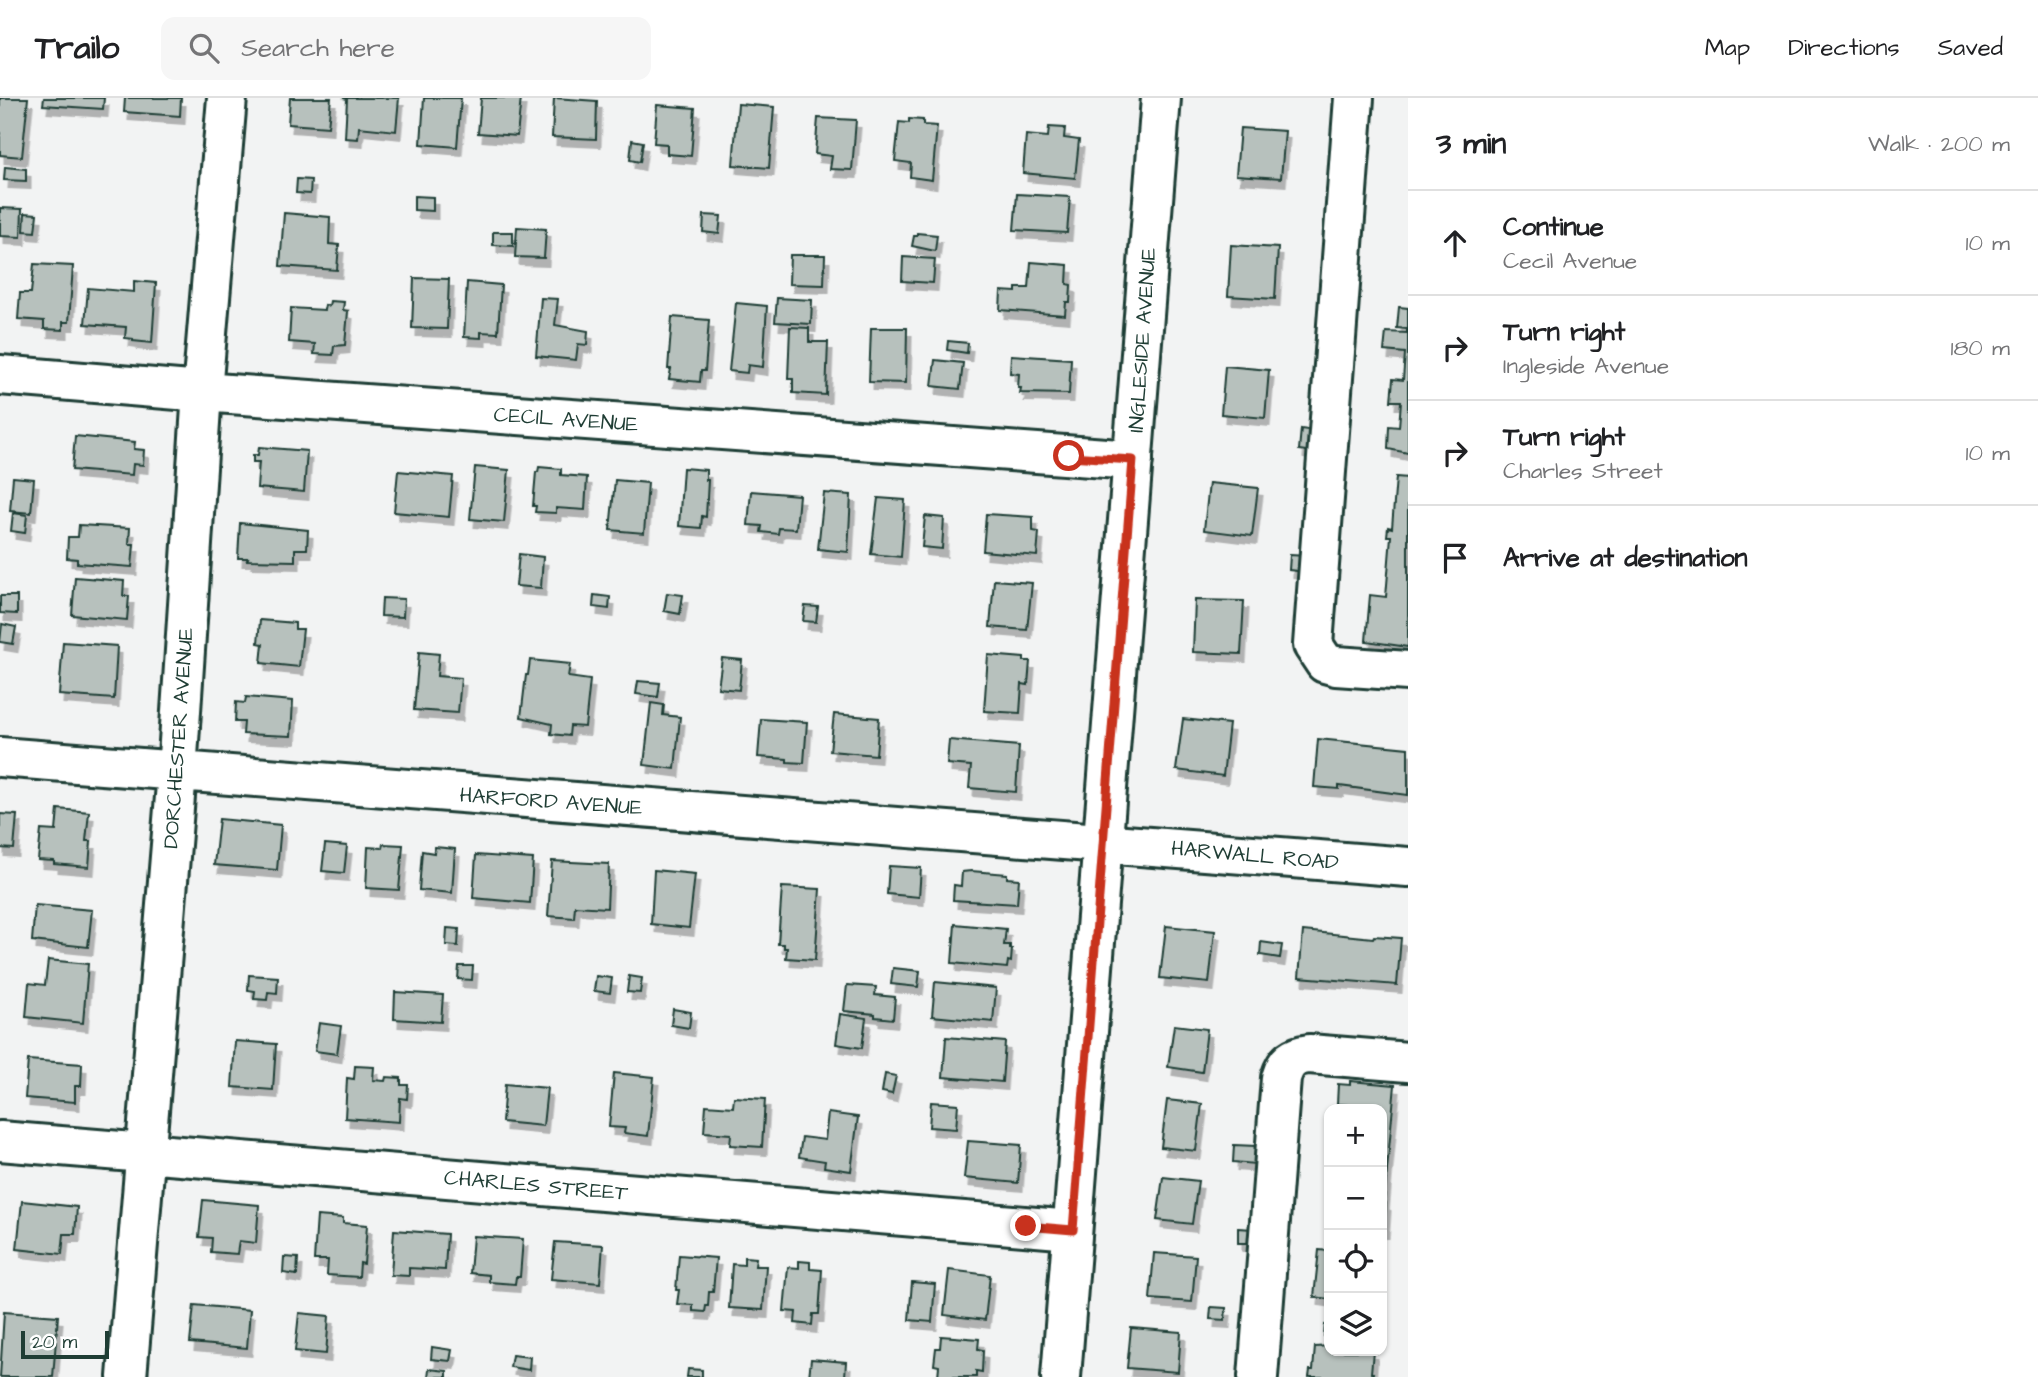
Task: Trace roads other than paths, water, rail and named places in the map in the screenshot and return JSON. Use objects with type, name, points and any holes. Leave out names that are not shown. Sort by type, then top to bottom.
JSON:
[{"type":"street","name":"DORCHESTER AVENUE","points":[[127,1377],[177,772],[202,392],[227,98]]},
{"type":"street","name":"INGLESIDE AVENUE","points":[[1061,1377],[1161,98]]},
{"type":"street","points":[[1354,98],[1314,645],[1325,663],[1408,671]]},
{"type":"street","name":"CECIL AVENUE","points":[[0,375],[1133,460]]},
{"type":"street","name":"HARFORD AVENUE","points":[[0,757],[1102,843]]},
{"type":"street","name":"HARWALL ROAD","points":[[1102,843],[1408,867]]},
{"type":"street","points":[[1258,1377],[1281,1077],[1285,1064],[1296,1055],[1310,1054],[1408,1062]]},
{"type":"street","name":"CHARLES STREET","points":[[0,1140],[1073,1230]]}]
